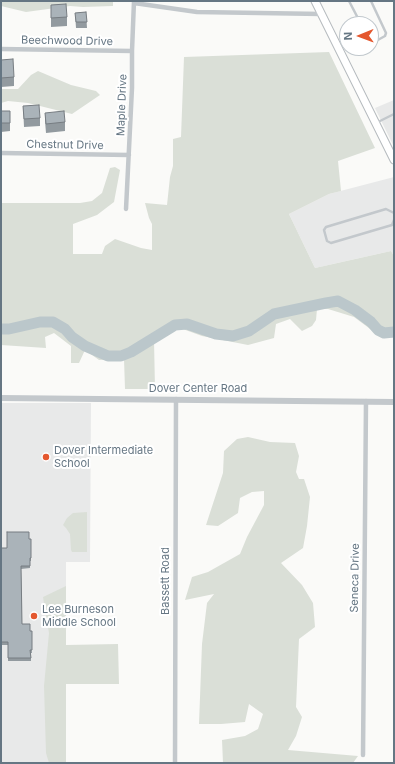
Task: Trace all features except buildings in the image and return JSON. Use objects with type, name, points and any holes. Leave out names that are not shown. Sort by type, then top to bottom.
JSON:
[{"type":"main road","points":[[315,1],[393,157]]},
{"type":"street","points":[[134,2],[196,12],[322,14]]},
{"type":"street","name":"Maple Drive","points":[[126,209],[132,88],[134,2]]},
{"type":"street","name":"Beechwood Drive","points":[[1,49],[132,50]]},
{"type":"street","name":"Chestnut Drive","points":[[1,153],[129,155]]},
{"type":"street","name":"Dover Center Road","points":[[1,398],[394,402]]},
{"type":"street","name":"Bassett Road","points":[[175,763],[176,399]]},
{"type":"street","name":"Seneca Drive","points":[[362,755],[366,401]]},
{"type":"lane","points":[[350,1],[357,16]]},
{"type":"lane","points":[[371,1],[378,16]]},
{"type":"lane","points":[[379,18],[386,33],[385,36],[379,39]]},
{"type":"lane","points":[[376,123],[394,114]]},
{"type":"lane","points":[[394,213],[386,209],[326,227],[324,230],[327,241],[331,243],[392,225],[394,220]]},
{"type":"shaded area","points":[[1,1],[113,1],[113,6],[70,6],[26,12],[1,6]]},
{"type":"shaded area","points":[[329,52],[375,148],[338,161],[341,191],[329,194],[289,214],[315,268],[391,251],[394,256],[394,337],[381,337],[354,317],[328,309],[317,309],[316,320],[312,326],[302,331],[290,319],[276,324],[274,338],[248,345],[202,336],[180,328],[154,340],[155,389],[125,389],[124,359],[99,360],[85,350],[79,363],[71,363],[71,346],[54,333],[45,337],[46,348],[1,345],[1,203],[80,203],[92,201],[102,193],[110,168],[115,167],[120,170],[114,202],[97,215],[73,224],[73,254],[102,254],[105,246],[115,239],[141,248],[152,250],[152,224],[145,203],[167,205],[170,177],[173,166],[173,139],[181,137],[184,57]]},
{"type":"shaded area","points":[[38,71],[71,85],[96,91],[100,95],[72,114],[28,103],[8,101],[1,103],[1,89],[18,89],[31,75]]},
{"type":"shaded area","points":[[394,100],[394,147],[375,108]]},
{"type":"shaded area","points":[[394,177],[394,256],[391,251],[315,268],[289,214],[329,194]]},
{"type":"shaded area","points":[[1,403],[91,403],[90,562],[66,562],[66,763],[1,763]]},
{"type":"shaded area","points":[[248,437],[270,442],[295,443],[299,456],[296,472],[299,479],[304,479],[310,497],[303,548],[281,563],[302,585],[313,603],[315,627],[299,639],[296,707],[302,717],[296,736],[288,750],[358,756],[353,763],[223,763],[222,740],[245,736],[258,729],[263,714],[249,704],[245,722],[199,724],[202,644],[207,603],[214,594],[185,600],[192,577],[208,572],[240,554],[264,505],[264,491],[252,492],[240,498],[238,513],[218,526],[206,525],[223,473],[224,451],[237,439]]},
{"type":"shaded area","points":[[87,512],[87,552],[72,552],[70,534],[63,525],[67,518],[73,513]]},
{"type":"shaded area","points":[[66,586],[66,645],[118,644],[119,684],[66,684],[66,763],[49,763],[46,753],[44,686],[49,633],[43,597]]},
{"type":"waterway","points":[[1,329],[9,329],[40,322],[53,322],[65,329],[72,337],[85,346],[108,356],[121,356],[131,352],[175,325],[187,324],[216,334],[233,336],[249,331],[274,314],[338,301],[355,310],[371,322],[378,330],[384,333],[394,332]]},
{"type":"place","name":"Dover Intermediate School","points":[[46,457]]},
{"type":"place","name":"Lee Burneson Middle School","points":[[34,616]]}]
